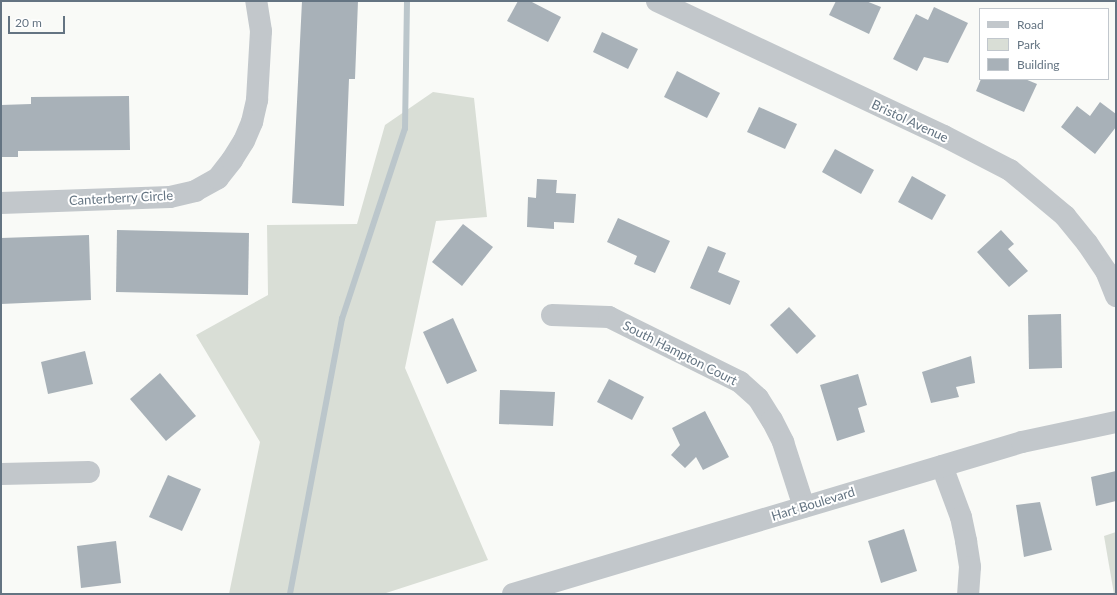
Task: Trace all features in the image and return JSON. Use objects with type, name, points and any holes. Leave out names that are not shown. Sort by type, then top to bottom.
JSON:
[{"type":"street","name":"Canterberry Circle","points":[[1,203],[170,197],[195,191],[218,178],[232,160],[244,140],[252,122],[257,100],[261,31],[256,1]]},
{"type":"street","name":"Bristol Avenue","points":[[657,1],[684,7],[1010,170],[1065,216],[1087,244],[1106,272],[1116,296]]},
{"type":"street","name":"South Hampton Court","points":[[552,316],[609,317],[740,382],[758,398],[772,420],[783,442],[804,507]]},
{"type":"street","name":"Hart Boulevard","points":[[513,594],[1022,442],[1116,422]]},
{"type":"street","points":[[942,466],[961,517],[966,541],[970,566],[968,594]]},
{"type":"street","points":[[1,474],[89,472]]},
{"type":"green space","points":[[433,92],[474,98],[487,217],[436,221],[405,368],[488,560],[383,594],[229,594],[260,442],[196,335],[268,295],[267,225],[357,224],[385,125]]},
{"type":"green space","points":[[1116,532],[1116,594],[1114,594],[1104,536]]},
{"type":"building","points":[[302,1],[358,1],[355,79],[349,79],[344,206],[292,203]]},
{"type":"building","points":[[518,1],[530,1],[561,17],[548,42],[507,21]]},
{"type":"building","points":[[836,1],[866,1],[881,7],[869,34],[829,15]]},
{"type":"building","points":[[934,7],[968,23],[948,63],[924,57],[917,71],[893,59],[916,14],[928,20]]},
{"type":"building","points":[[602,32],[638,49],[628,69],[593,52]]},
{"type":"building","points":[[677,71],[720,93],[707,118],[664,97]]},
{"type":"building","points":[[981,80],[1027,80],[1037,84],[1024,112],[976,91]]},
{"type":"building","points":[[129,96],[130,150],[18,151],[18,157],[1,157],[1,105],[31,104],[31,97]]},
{"type":"building","points":[[1100,102],[1116,114],[1116,127],[1095,154],[1061,127],[1077,106],[1090,116]]},
{"type":"building","points":[[759,107],[797,124],[785,149],[747,132]]},
{"type":"building","points":[[835,149],[874,170],[861,194],[822,172]]},
{"type":"building","points":[[912,176],[946,195],[932,220],[898,202]]},
{"type":"building","points":[[537,179],[557,180],[556,193],[576,194],[574,223],[554,222],[554,229],[527,227],[528,197],[536,198]]},
{"type":"building","points":[[618,218],[670,241],[655,273],[634,264],[637,256],[607,242]]},
{"type":"building","points":[[463,224],[493,247],[462,286],[432,262]]},
{"type":"building","points":[[117,230],[249,233],[248,295],[116,292]]},
{"type":"building","points":[[1001,230],[1014,244],[1008,249],[1028,271],[1009,287],[977,252]]},
{"type":"building","points":[[89,235],[91,300],[1,304],[1,238]]},
{"type":"building","points":[[708,246],[726,253],[718,272],[740,281],[730,305],[690,288]]},
{"type":"building","points":[[789,307],[816,336],[797,354],[770,325]]},
{"type":"building","points":[[1061,314],[1062,368],[1029,369],[1028,315]]},
{"type":"building","points":[[453,318],[477,371],[447,384],[423,332]]},
{"type":"building","points":[[85,351],[93,384],[48,394],[41,362]]},
{"type":"building","points":[[971,356],[975,383],[956,387],[959,397],[931,403],[922,372]]},
{"type":"building","points":[[160,373],[196,416],[166,441],[130,399]]},
{"type":"building","points":[[858,374],[867,405],[858,408],[865,432],[837,441],[820,385]]},
{"type":"building","points":[[609,379],[644,397],[632,420],[597,402]]},
{"type":"building","points":[[500,390],[555,392],[553,426],[499,424]]},
{"type":"building","points":[[705,411],[729,457],[703,470],[696,457],[685,468],[671,455],[680,445],[672,428]]},
{"type":"building","points":[[1116,471],[1116,501],[1096,506],[1091,477]]},
{"type":"building","points":[[168,475],[201,489],[182,531],[149,517]]},
{"type":"building","points":[[1040,502],[1052,550],[1024,557],[1016,505]]},
{"type":"building","points":[[904,529],[917,571],[881,583],[868,541]]},
{"type":"building","points":[[116,541],[121,583],[81,588],[77,546]]},
{"type":"waterway","points":[[290,594],[342,319],[405,129],[407,1]]}]
